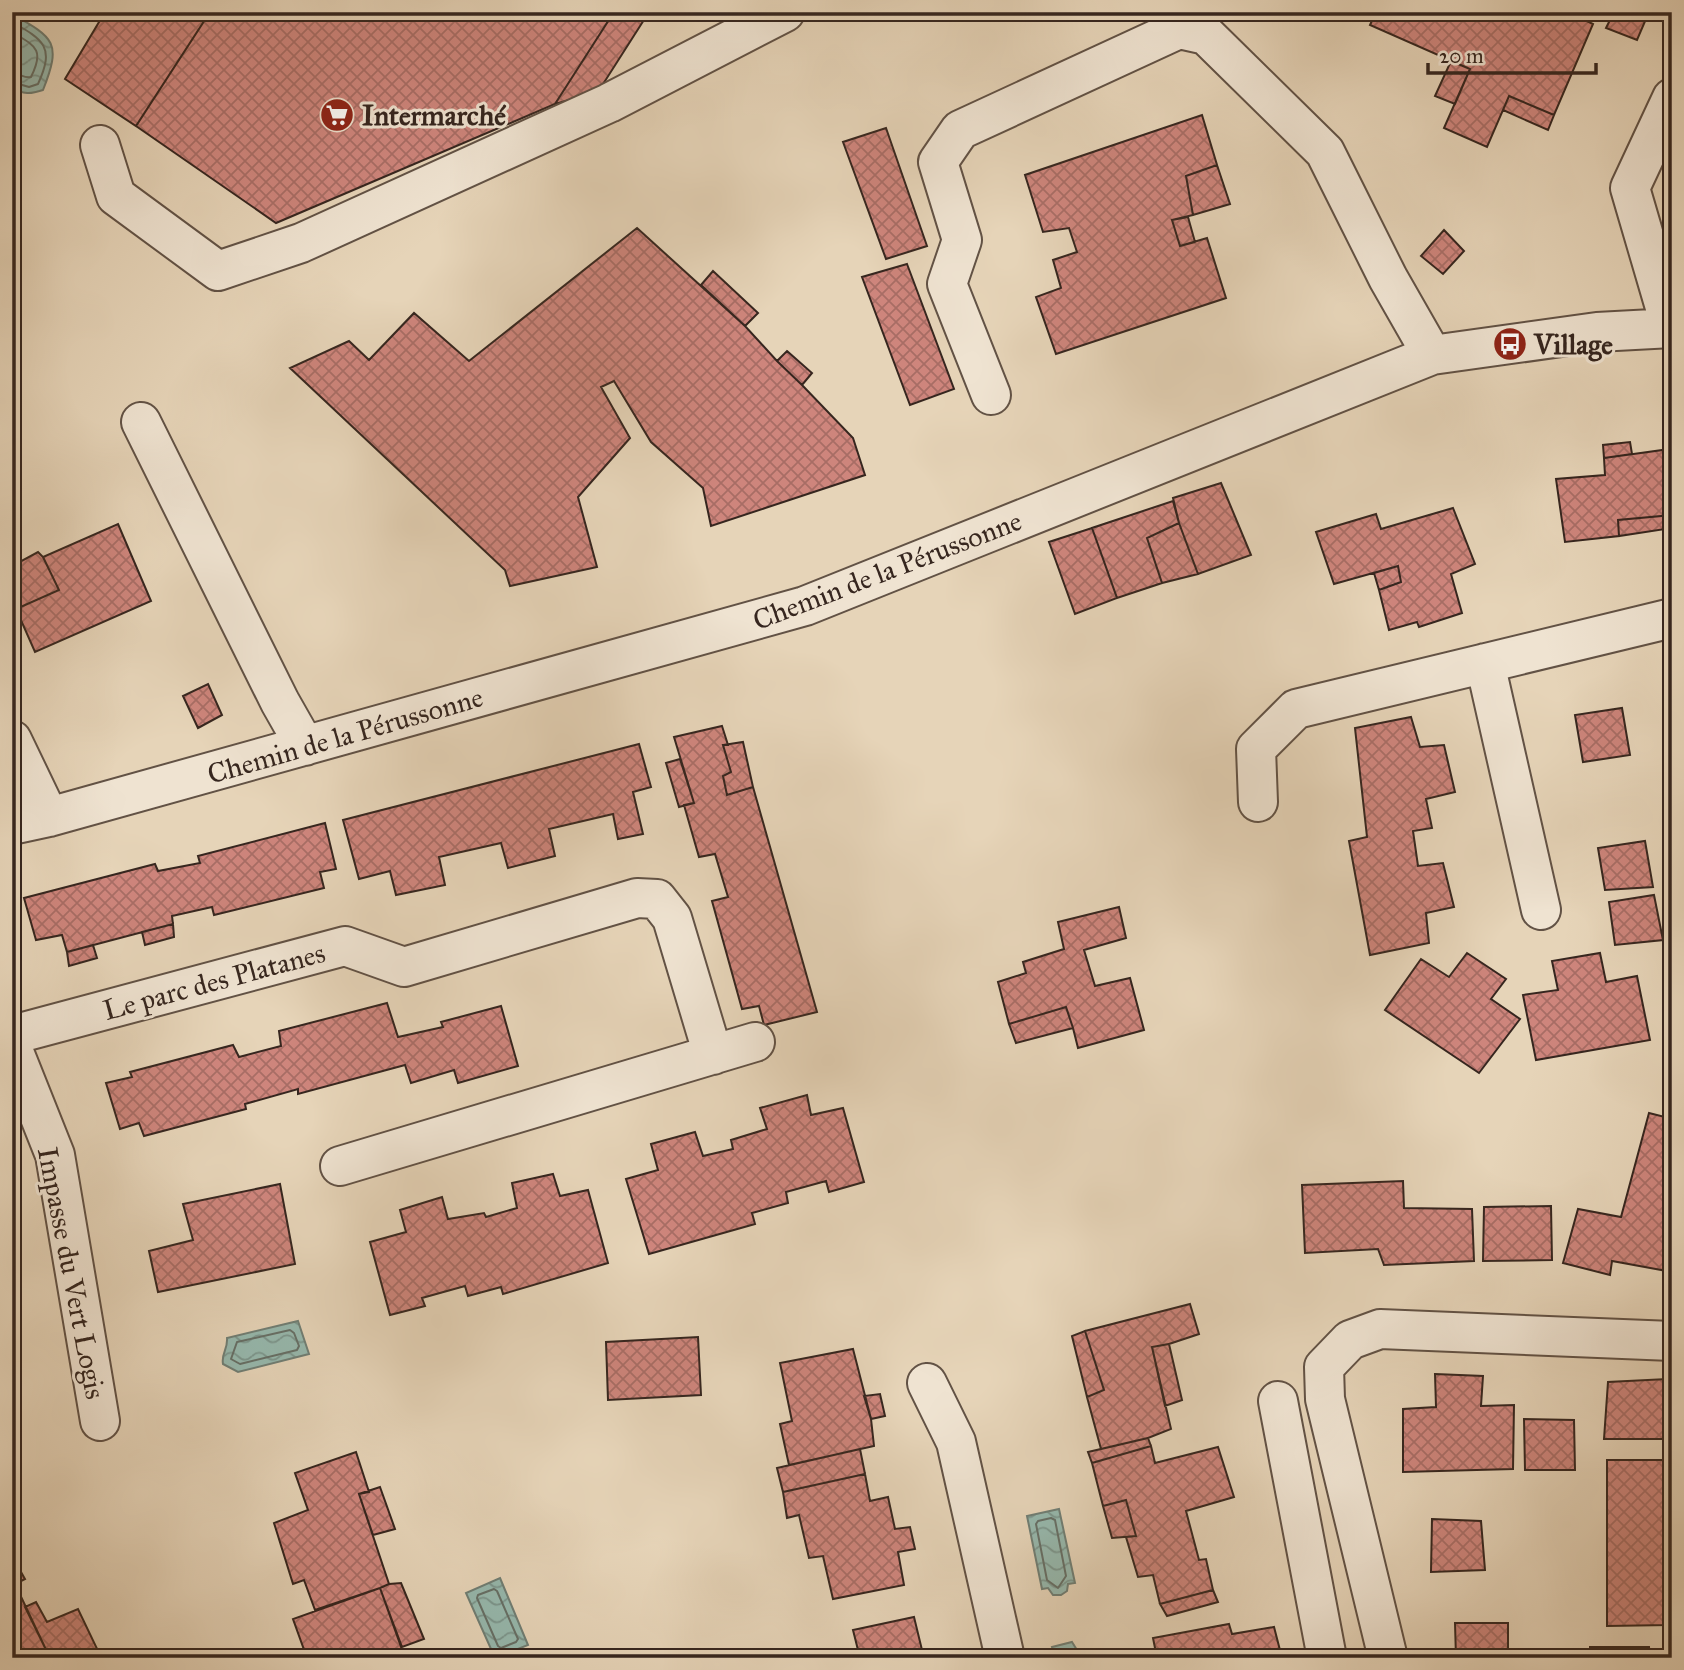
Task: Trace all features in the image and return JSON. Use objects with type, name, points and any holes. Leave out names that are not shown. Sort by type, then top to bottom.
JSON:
[{"type":"street","points":[[100,145],[116,195],[218,271],[301,243],[597,108],[785,12]]},
{"type":"street","points":[[990,395],[947,284],[962,240],[938,162],[960,130],[1179,29],[1206,36],[1325,152],[1388,278],[1432,355]]},
{"type":"street","points":[[1671,328],[1630,188],[1672,98]]},
{"type":"street","name":"Chemin de la Pérussonne","points":[[12,825],[49,817],[805,606],[1432,355],[1597,332],[1671,328]]},
{"type":"street","points":[[141,422],[274,690],[305,746]]},
{"type":"street","points":[[1258,802],[1256,749],[1297,709],[1672,618]]},
{"type":"street","points":[[1485,663],[1541,910]]},
{"type":"street","points":[[12,740],[49,817]]},
{"type":"street","name":"Le parc des Platanes","points":[[12,1035],[345,946],[404,967],[636,898],[657,899],[671,918],[713,1055]]},
{"type":"street","points":[[340,1166],[755,1042]]},
{"type":"street","name":"Impasse du Vert Logis","points":[[12,1047],[55,1155],[100,1421]]},
{"type":"street","points":[[1388,1658],[1325,1399],[1324,1367],[1350,1340],[1380,1329],[1672,1341]]},
{"type":"street","points":[[927,1383],[956,1442],[1004,1658]]},
{"type":"street","points":[[1278,1401],[1327,1658]]},
{"type":"water","points":[[12,14],[37,29],[50,43],[52,61],[43,90],[27,93],[12,87]]},
{"type":"water","points":[[298,1321],[309,1354],[238,1372],[223,1364],[227,1338]]},
{"type":"water","points":[[1059,1509],[1075,1583],[1068,1584],[1067,1591],[1061,1595],[1053,1595],[1048,1588],[1042,1589],[1027,1516]]},
{"type":"water","points":[[500,1578],[528,1645],[495,1658],[466,1593]]},
{"type":"water","points":[[1072,1642],[1082,1658],[1055,1658],[1052,1647]]},
{"type":"building","points":[[105,12],[210,12],[136,126],[65,79]]},
{"type":"building","name":"Intermarché","points":[[210,12],[614,12],[555,104],[276,223],[136,126]]},
{"type":"building","points":[[614,12],[649,12],[598,92],[555,104]]},
{"type":"building","points":[[1356,12],[1376,12],[1373,20]]},
{"type":"building","points":[[1376,12],[1568,12],[1593,24],[1554,115],[1509,96],[1487,147],[1444,128],[1470,69],[1370,25]]},
{"type":"building","points":[[1614,12],[1649,12],[1637,40],[1606,28]]},
{"type":"building","points":[[1451,61],[1470,69],[1455,104],[1435,96]]},
{"type":"building","points":[[1509,96],[1554,115],[1548,130],[1503,110]]},
{"type":"building","points":[[1202,115],[1217,165],[1186,176],[1193,215],[1172,220],[1180,246],[1207,238],[1226,298],[1056,354],[1036,297],[1061,288],[1053,260],[1077,252],[1069,228],[1043,232],[1025,175]]},
{"type":"building","points":[[886,128],[927,246],[886,259],[843,142]]},
{"type":"building","points":[[1217,165],[1230,204],[1193,215],[1186,176]]},
{"type":"building","points":[[1188,217],[1195,242],[1180,246],[1172,220]]},
{"type":"building","points":[[637,228],[745,326],[853,438],[865,475],[711,526],[703,488],[651,442],[614,381],[601,387],[630,438],[578,497],[597,567],[510,586],[505,570],[290,368],[349,341],[369,360],[414,313],[469,361]]},
{"type":"building","points":[[1444,230],[1464,251],[1443,274],[1421,256]]},
{"type":"building","points":[[907,264],[954,389],[910,405],[862,277]]},
{"type":"building","points":[[713,271],[758,313],[745,326],[701,285]]},
{"type":"building","points":[[787,351],[812,373],[802,385],[777,361]]},
{"type":"building","points":[[1630,442],[1632,454],[1604,458],[1603,445]]},
{"type":"building","points":[[1670,449],[1672,515],[1618,520],[1619,536],[1565,542],[1556,479],[1605,475],[1604,458]]},
{"type":"building","points":[[1221,483],[1251,555],[1198,574],[1179,523],[1173,498]]},
{"type":"building","points":[[1173,501],[1179,523],[1147,538],[1162,583],[1117,598],[1092,528]]},
{"type":"building","points":[[1453,508],[1475,564],[1451,574],[1462,613],[1419,627],[1417,622],[1389,630],[1379,590],[1401,582],[1398,566],[1334,584],[1316,532],[1376,514],[1381,529]]},
{"type":"building","points":[[1672,515],[1672,528],[1619,536],[1618,520]]},
{"type":"building","points":[[1179,523],[1198,574],[1162,583],[1147,538]]},
{"type":"building","points":[[118,524],[151,601],[35,652],[16,609],[59,590],[43,557]]},
{"type":"building","points":[[1092,528],[1117,598],[1075,614],[1049,542]]},
{"type":"building","points":[[38,552],[59,590],[16,609],[18,613],[12,614],[12,566]]},
{"type":"building","points":[[1398,566],[1401,582],[1379,590],[1374,573]]},
{"type":"building","points":[[208,684],[222,715],[198,728],[183,696]]},
{"type":"building","points":[[1622,708],[1630,755],[1583,762],[1575,715]]},
{"type":"building","points":[[1411,717],[1420,747],[1444,745],[1455,792],[1426,799],[1432,828],[1413,831],[1418,866],[1443,863],[1454,907],[1426,913],[1429,943],[1370,955],[1349,841],[1367,837],[1355,728]]},
{"type":"building","points":[[722,726],[728,745],[723,745],[731,772],[723,776],[727,795],[753,787],[817,1012],[764,1025],[759,1006],[742,1009],[712,901],[728,897],[715,854],[699,857],[684,805],[694,803],[674,737]]},
{"type":"building","points":[[743,742],[753,787],[727,795],[723,776],[731,772],[723,745]]},
{"type":"building","points":[[639,744],[651,787],[633,792],[643,834],[618,839],[613,814],[549,829],[555,856],[508,868],[501,843],[439,857],[445,885],[396,895],[390,871],[359,879],[343,820]]},
{"type":"building","points":[[680,759],[694,803],[679,807],[666,763]]},
{"type":"building","points":[[325,823],[336,869],[320,872],[324,888],[214,915],[212,907],[172,916],[173,924],[67,952],[62,935],[36,940],[24,898],[155,864],[158,871],[200,863],[198,856]]},
{"type":"building","points":[[1645,841],[1653,887],[1605,890],[1598,848]]},
{"type":"building","points":[[1654,895],[1663,940],[1615,945],[1609,902]]},
{"type":"building","points":[[1119,907],[1126,938],[1084,950],[1095,986],[1130,978],[1144,1030],[1078,1048],[1066,1007],[1009,1024],[998,982],[1026,973],[1023,962],[1064,949],[1058,922]]},
{"type":"building","points":[[173,924],[174,937],[145,945],[142,932]]},
{"type":"building","points":[[93,945],[97,958],[69,966],[67,952]]},
{"type":"building","points":[[1467,953],[1506,979],[1491,999],[1520,1019],[1479,1073],[1385,1010],[1421,959],[1449,977]]},
{"type":"building","points":[[1600,953],[1606,982],[1637,976],[1650,1040],[1536,1060],[1523,995],[1558,990],[1552,961]]},
{"type":"building","points":[[387,1003],[398,1037],[443,1027],[441,1022],[501,1006],[518,1066],[458,1083],[454,1070],[411,1083],[405,1065],[298,1094],[298,1089],[245,1104],[246,1109],[144,1136],[139,1123],[120,1129],[106,1083],[132,1077],[130,1072],[233,1045],[239,1057],[281,1046],[279,1031]]},
{"type":"building","points":[[1066,1007],[1073,1028],[1016,1043],[1009,1024]]},
{"type":"building","points":[[807,1095],[811,1115],[843,1108],[864,1182],[829,1192],[826,1181],[786,1192],[788,1203],[752,1213],[755,1224],[649,1254],[626,1179],[658,1170],[651,1144],[695,1132],[703,1156],[733,1149],[731,1140],[767,1129],[760,1108]]},
{"type":"building","points":[[1649,1113],[1665,1117],[1672,1144],[1672,1272],[1612,1261],[1610,1275],[1563,1263],[1578,1209],[1621,1217]]},
{"type":"building","points":[[1665,1117],[1672,1119],[1672,1144]]},
{"type":"building","points":[[553,1174],[560,1196],[588,1190],[608,1263],[503,1294],[501,1287],[468,1296],[465,1286],[422,1298],[425,1306],[390,1315],[370,1242],[406,1232],[400,1210],[442,1197],[448,1219],[484,1213],[486,1217],[517,1208],[512,1183]]},
{"type":"building","points":[[1403,1181],[1404,1208],[1472,1209],[1474,1261],[1384,1265],[1378,1249],[1305,1253],[1302,1185]]},
{"type":"building","points":[[280,1184],[295,1264],[158,1292],[149,1251],[193,1240],[183,1204]]},
{"type":"building","points":[[1551,1206],[1552,1260],[1483,1261],[1484,1207]]},
{"type":"building","points":[[1190,1304],[1199,1334],[1152,1347],[1171,1429],[1148,1438],[1101,1449],[1087,1397],[1104,1390],[1085,1331]]},
{"type":"building","points":[[1085,1331],[1104,1390],[1087,1397],[1072,1336]]},
{"type":"building","points":[[698,1337],[701,1395],[608,1400],[606,1342]]},
{"type":"building","points":[[1169,1344],[1182,1400],[1165,1406],[1152,1347]]},
{"type":"building","points":[[853,1349],[871,1419],[874,1446],[789,1465],[780,1424],[792,1421],[780,1363]]},
{"type":"building","points":[[1435,1374],[1483,1376],[1481,1406],[1514,1405],[1513,1469],[1403,1472],[1403,1409],[1436,1407]]},
{"type":"building","points":[[1667,1379],[1667,1439],[1604,1439],[1608,1382]]},
{"type":"building","points":[[880,1394],[885,1416],[871,1419],[864,1396]]},
{"type":"building","points":[[1524,1419],[1574,1420],[1575,1470],[1525,1470]]},
{"type":"building","points":[[1148,1438],[1151,1446],[1092,1463],[1088,1452]]},
{"type":"building","points":[[1151,1446],[1155,1463],[1218,1447],[1234,1497],[1186,1511],[1199,1560],[1206,1559],[1213,1590],[1160,1604],[1153,1575],[1138,1577],[1126,1537],[1136,1536],[1126,1500],[1103,1506],[1092,1463]]},
{"type":"building","points":[[860,1449],[865,1474],[783,1492],[777,1468]]},
{"type":"building","points":[[356,1452],[369,1492],[359,1494],[389,1584],[315,1610],[304,1580],[293,1584],[274,1523],[308,1510],[295,1473]]},
{"type":"building","points":[[1607,1460],[1667,1460],[1669,1625],[1607,1626]]},
{"type":"building","points":[[865,1474],[870,1501],[888,1497],[895,1529],[910,1527],[915,1549],[898,1552],[904,1585],[833,1599],[823,1556],[809,1558],[799,1515],[787,1518],[783,1492]]},
{"type":"building","points":[[380,1487],[395,1529],[373,1535],[359,1494]]},
{"type":"building","points":[[1126,1500],[1136,1536],[1112,1538],[1103,1506]]},
{"type":"building","points":[[1432,1519],[1481,1521],[1485,1570],[1431,1572]]},
{"type":"building","points":[[12,1556],[25,1579],[15,1584],[50,1658],[12,1658]]},
{"type":"building","points":[[401,1583],[424,1639],[402,1647],[380,1588]]},
{"type":"building","points":[[380,1588],[405,1658],[307,1658],[293,1619]]},
{"type":"building","points":[[1213,1590],[1218,1602],[1167,1616],[1160,1604]]},
{"type":"building","points":[[36,1602],[47,1622],[78,1609],[100,1655],[94,1658],[50,1658],[25,1607]]},
{"type":"building","points":[[914,1617],[922,1650],[912,1652],[913,1658],[860,1658],[853,1630]]},
{"type":"building","points":[[1455,1623],[1508,1623],[1508,1658],[1456,1658]]},
{"type":"building","points":[[1229,1624],[1232,1634],[1274,1627],[1282,1658],[1157,1658],[1153,1638]]},
{"type":"building","points":[[1590,1647],[1649,1647],[1650,1658],[1590,1658]]},
{"type":"place","name":"Intermarché","points":[[337,115]]},
{"type":"place","name":"Village","points":[[1510,344]]}]
